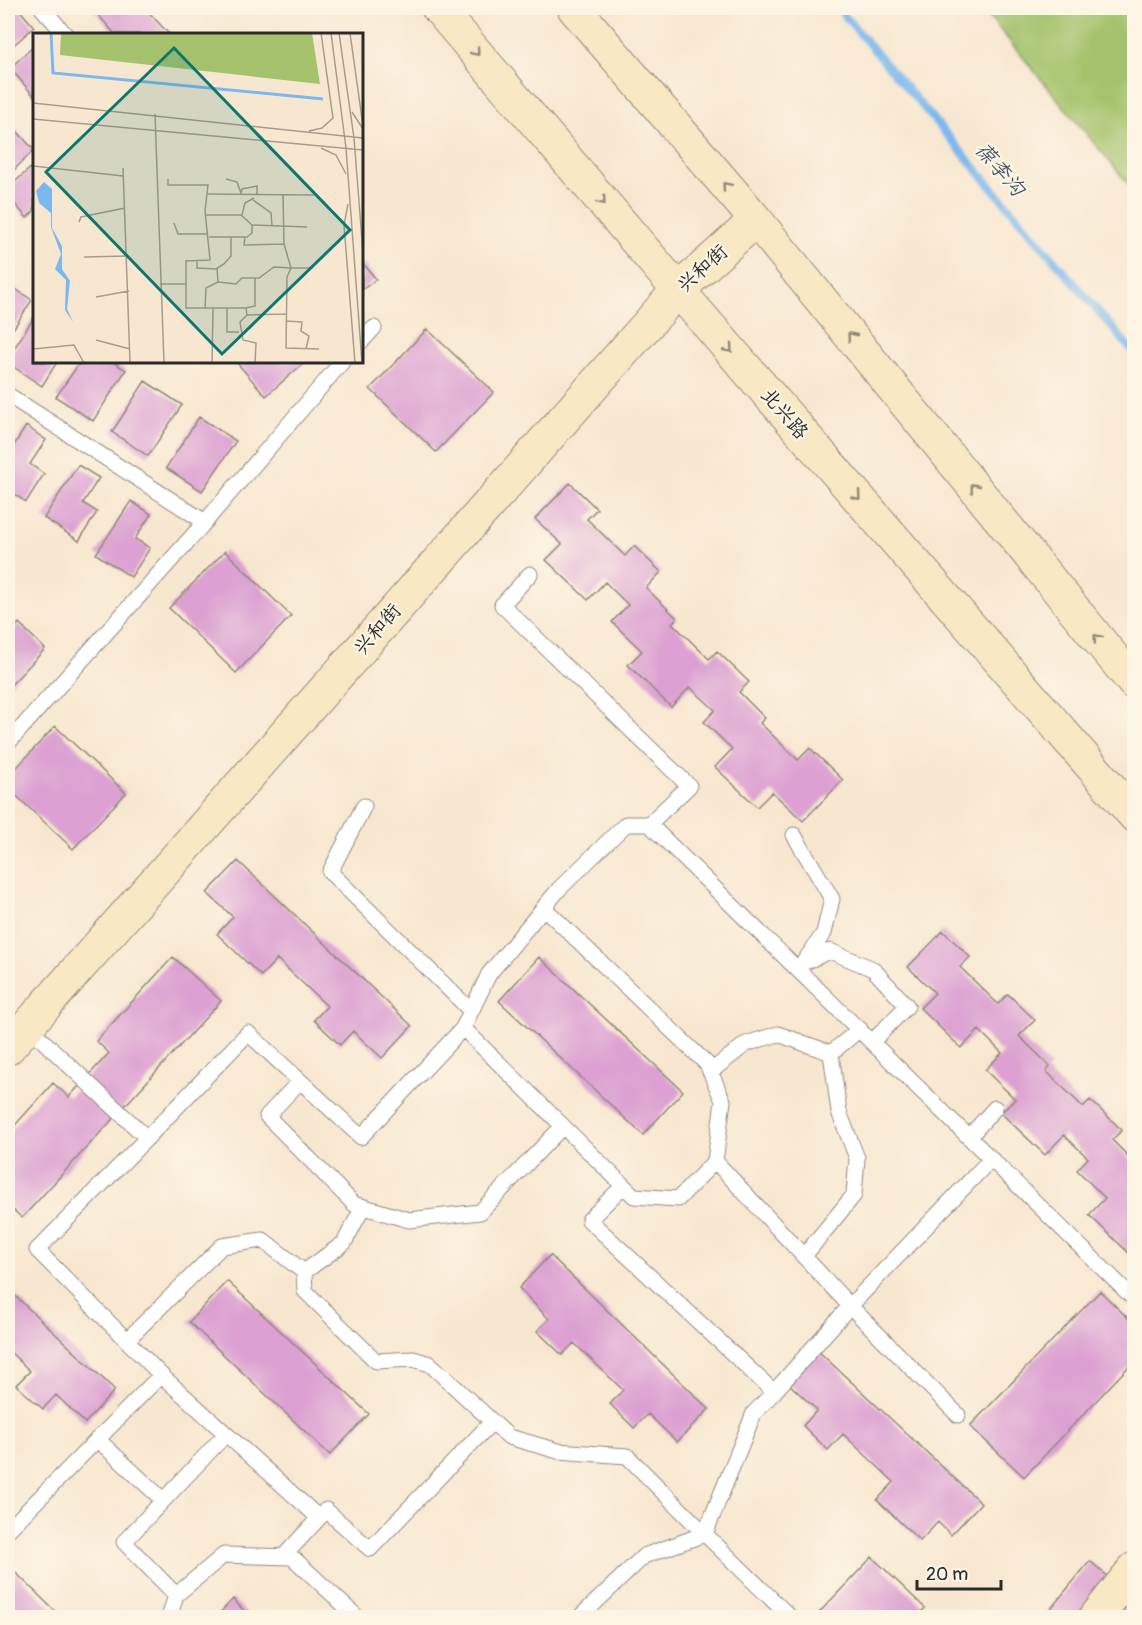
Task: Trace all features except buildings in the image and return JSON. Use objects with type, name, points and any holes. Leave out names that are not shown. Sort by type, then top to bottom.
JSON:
[{"type":"main road","name":"北兴路","points":[[438,8],[678,290],[1134,815]]},
{"type":"main road","points":[[574,8],[756,220],[1134,683]]},
{"type":"main road","name":"兴和街","points":[[17,1037],[678,290],[756,220]]},
{"type":"main road","points":[[1095,1617],[1134,1569]]},
{"type":"lane","points":[[42,8],[64,33]]},
{"type":"lane","points":[[363,340],[374,328]]},
{"type":"lane","points":[[8,743],[205,522],[340,363]]},
{"type":"lane","points":[[8,394],[205,522]]},
{"type":"lane","points":[[319,1518],[161,1375],[38,1250],[248,1033],[362,1137],[463,1028],[489,974],[559,889],[626,824],[650,824],[689,786],[502,605],[530,574]]},
{"type":"lane","points":[[364,806],[330,872],[471,1011]]},
{"type":"lane","points":[[650,824],[1133,1298]]},
{"type":"lane","points":[[794,836],[831,898],[824,933],[803,963],[830,951],[873,969],[907,1006],[872,1042]]},
{"type":"lane","points":[[463,1028],[634,1196],[678,1199],[715,1161],[723,1101],[707,1064],[544,908]]},
{"type":"lane","points":[[831,1053],[860,1029]]},
{"type":"lane","points":[[710,1072],[746,1044],[778,1034],[831,1053]]},
{"type":"lane","points":[[17,1037],[147,1138]]},
{"type":"lane","points":[[804,1256],[854,1195],[857,1158],[839,1112],[831,1053]]},
{"type":"lane","points":[[300,1081],[267,1116],[354,1204],[409,1220],[480,1212],[563,1126]]},
{"type":"lane","points":[[969,1137],[995,1108]]},
{"type":"lane","points":[[579,1617],[645,1556],[705,1534],[754,1413],[850,1306],[992,1159]]},
{"type":"lane","points":[[715,1161],[850,1306],[958,1415]]},
{"type":"lane","points":[[623,1186],[589,1220],[774,1392]]},
{"type":"lane","points":[[304,1272],[344,1243],[363,1207]]},
{"type":"lane","points":[[127,1340],[222,1246],[263,1240],[304,1272],[305,1291],[376,1361],[414,1359],[430,1365],[509,1437],[558,1450],[627,1456],[791,1617]]},
{"type":"lane","points":[[8,1530],[161,1375]]},
{"type":"lane","points":[[284,1556],[326,1510],[370,1549],[492,1422]]},
{"type":"lane","points":[[176,1595],[124,1542],[226,1434]]},
{"type":"lane","points":[[97,1439],[163,1500]]},
{"type":"lane","points":[[169,1617],[176,1595],[224,1555],[292,1557],[358,1617]]},
{"type":"green space","points":[[982,8],[1134,8],[1134,191]]},
{"type":"waterway","name":"葆李沟","points":[[838,8],[1134,353]]}]
